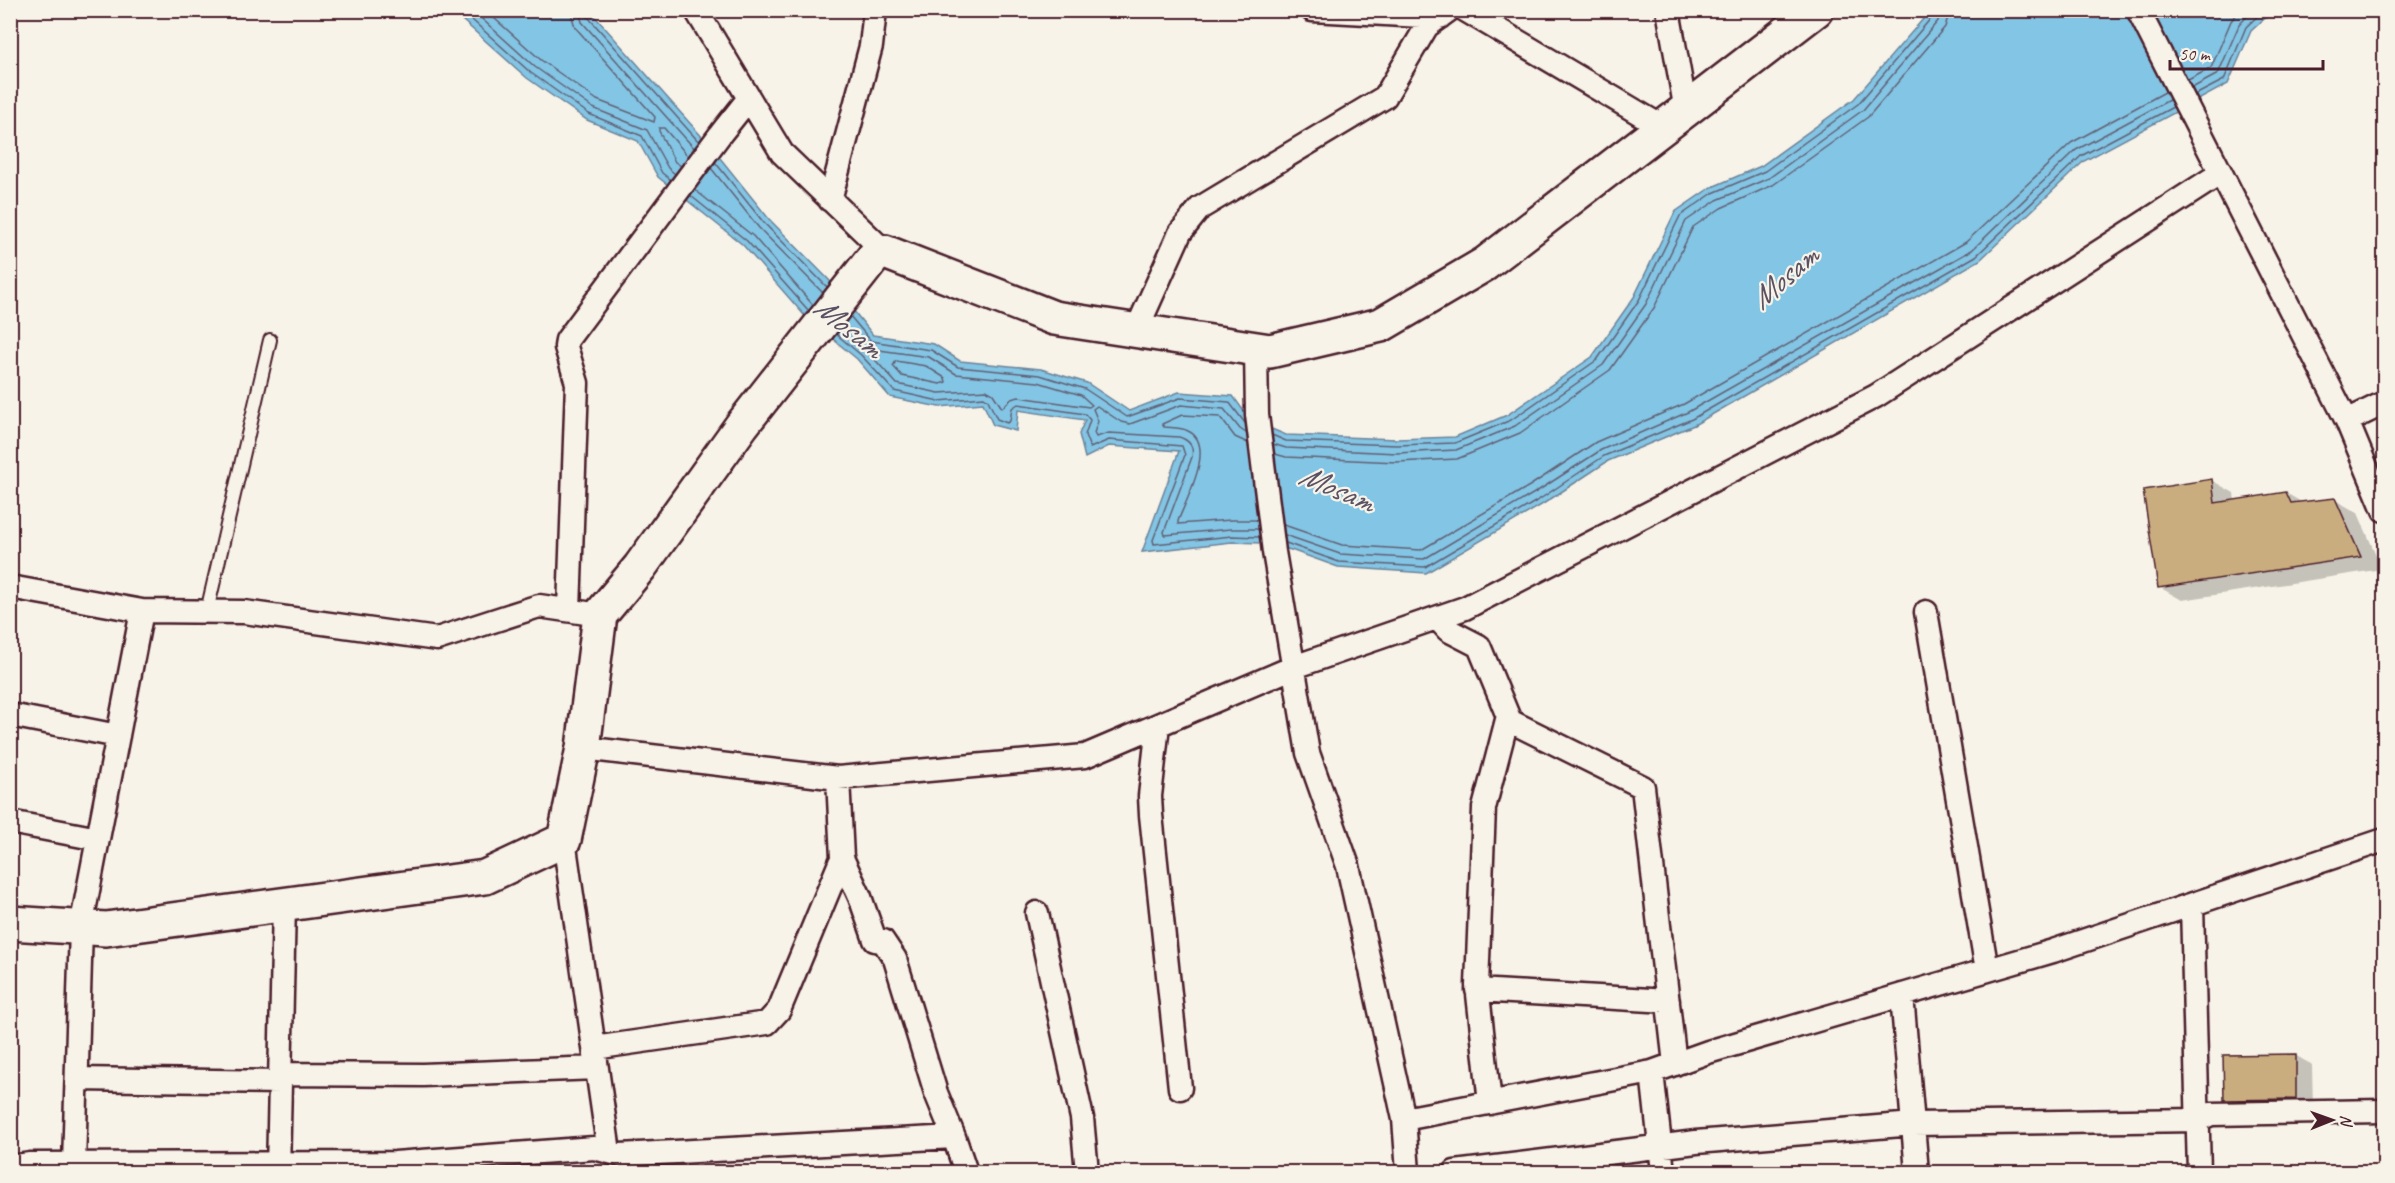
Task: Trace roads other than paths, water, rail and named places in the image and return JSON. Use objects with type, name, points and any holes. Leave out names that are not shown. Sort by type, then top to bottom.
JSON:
[{"type":"street","points":[[696,10],[782,153],[881,252],[1054,318],[1270,351],[1381,325],[1485,264],[1675,119],[1804,15]]},
{"type":"street","points":[[830,200],[871,46],[875,10]]},
{"type":"street","points":[[1312,10],[1445,14]]},
{"type":"street","points":[[1465,10],[1675,119]]},
{"type":"street","points":[[1668,10],[1675,119]]},
{"type":"street","points":[[2138,10],[2347,421],[2385,510]]},
{"type":"street","points":[[1136,331],[1180,233],[1200,208],[1385,97],[1427,26],[1445,14]]},
{"type":"street","points":[[569,610],[577,383],[566,347],[570,336],[749,98]]},
{"type":"street","points":[[583,748],[838,778],[1084,756],[1294,667],[1466,608],[1876,396],[2216,163]]},
{"type":"street","points":[[617,1160],[596,1058],[564,840],[583,748],[600,615],[640,567],[742,425],[881,252]]},
{"type":"street","points":[[1256,349],[1257,415],[1274,552],[1308,753],[1348,866],[1404,1119],[1408,1173]]},
{"type":"street","points":[[2347,421],[2385,403]]},
{"type":"street","points":[[10,587],[142,611],[244,612],[437,639],[539,606],[600,615]]},
{"type":"street","points":[[82,1167],[77,1079],[81,927],[142,611]]},
{"type":"street","points":[[1926,612],[1987,970]]},
{"type":"street","points":[[1437,618],[1448,630],[1479,646],[1510,721],[1643,787],[1675,1064]]},
{"type":"street","points":[[10,715],[118,736]]},
{"type":"street","points":[[1491,1103],[1477,990],[1484,808],[1508,716]]},
{"type":"street","points":[[1158,725],[1150,815],[1180,1088]]},
{"type":"street","points":[[838,778],[842,858],[860,897],[875,940],[883,940],[895,959],[936,1093],[966,1173]]},
{"type":"street","points":[[10,822],[98,839]]},
{"type":"street","points":[[10,923],[106,929],[485,877],[564,840]]},
{"type":"street","points":[[1404,1119],[1652,1072],[1987,970],[2192,905],[2385,840]]},
{"type":"street","points":[[77,1079],[409,1076],[596,1058],[767,1023],[779,1010],[842,858]]},
{"type":"street","points":[[278,1168],[284,904]]},
{"type":"street","points":[[2192,905],[2199,1173]]},
{"type":"street","points":[[1037,913],[1080,1108],[1088,1173]]},
{"type":"street","points":[[1477,990],[1668,1001]]},
{"type":"street","points":[[1902,995],[1917,1173]]},
{"type":"street","points":[[1652,1072],[1663,1173]]},
{"type":"street","points":[[1455,1173],[1661,1146],[1914,1124],[2198,1120],[2211,1114],[2385,1111]]},
{"type":"street","points":[[10,1167],[30,1164],[82,1167],[278,1168],[594,1148],[617,1160],[954,1137]]},
{"type":"lane","points":[[207,611],[270,340]]},
{"type":"water","name":"Mosam","points":[[452,11],[590,11],[712,148],[769,219],[829,280],[873,335],[934,344],[960,361],[1041,369],[1087,383],[1129,411],[1179,392],[1233,396],[1250,420],[1286,435],[1397,439],[1455,437],[1507,415],[1592,357],[1634,297],[1675,212],[1710,188],[1761,166],[1854,99],[1930,11],[2273,11],[2251,31],[2228,84],[2084,161],[1980,260],[1694,425],[1608,461],[1543,504],[1426,573],[1338,567],[1291,550],[1261,543],[1232,542],[1142,552],[1179,451],[1109,446],[1085,458],[1079,434],[1085,420],[1018,410],[1016,431],[993,425],[983,403],[939,407],[890,397],[857,359],[804,315],[743,245],[658,177],[638,141],[587,120],[527,78]]}]
